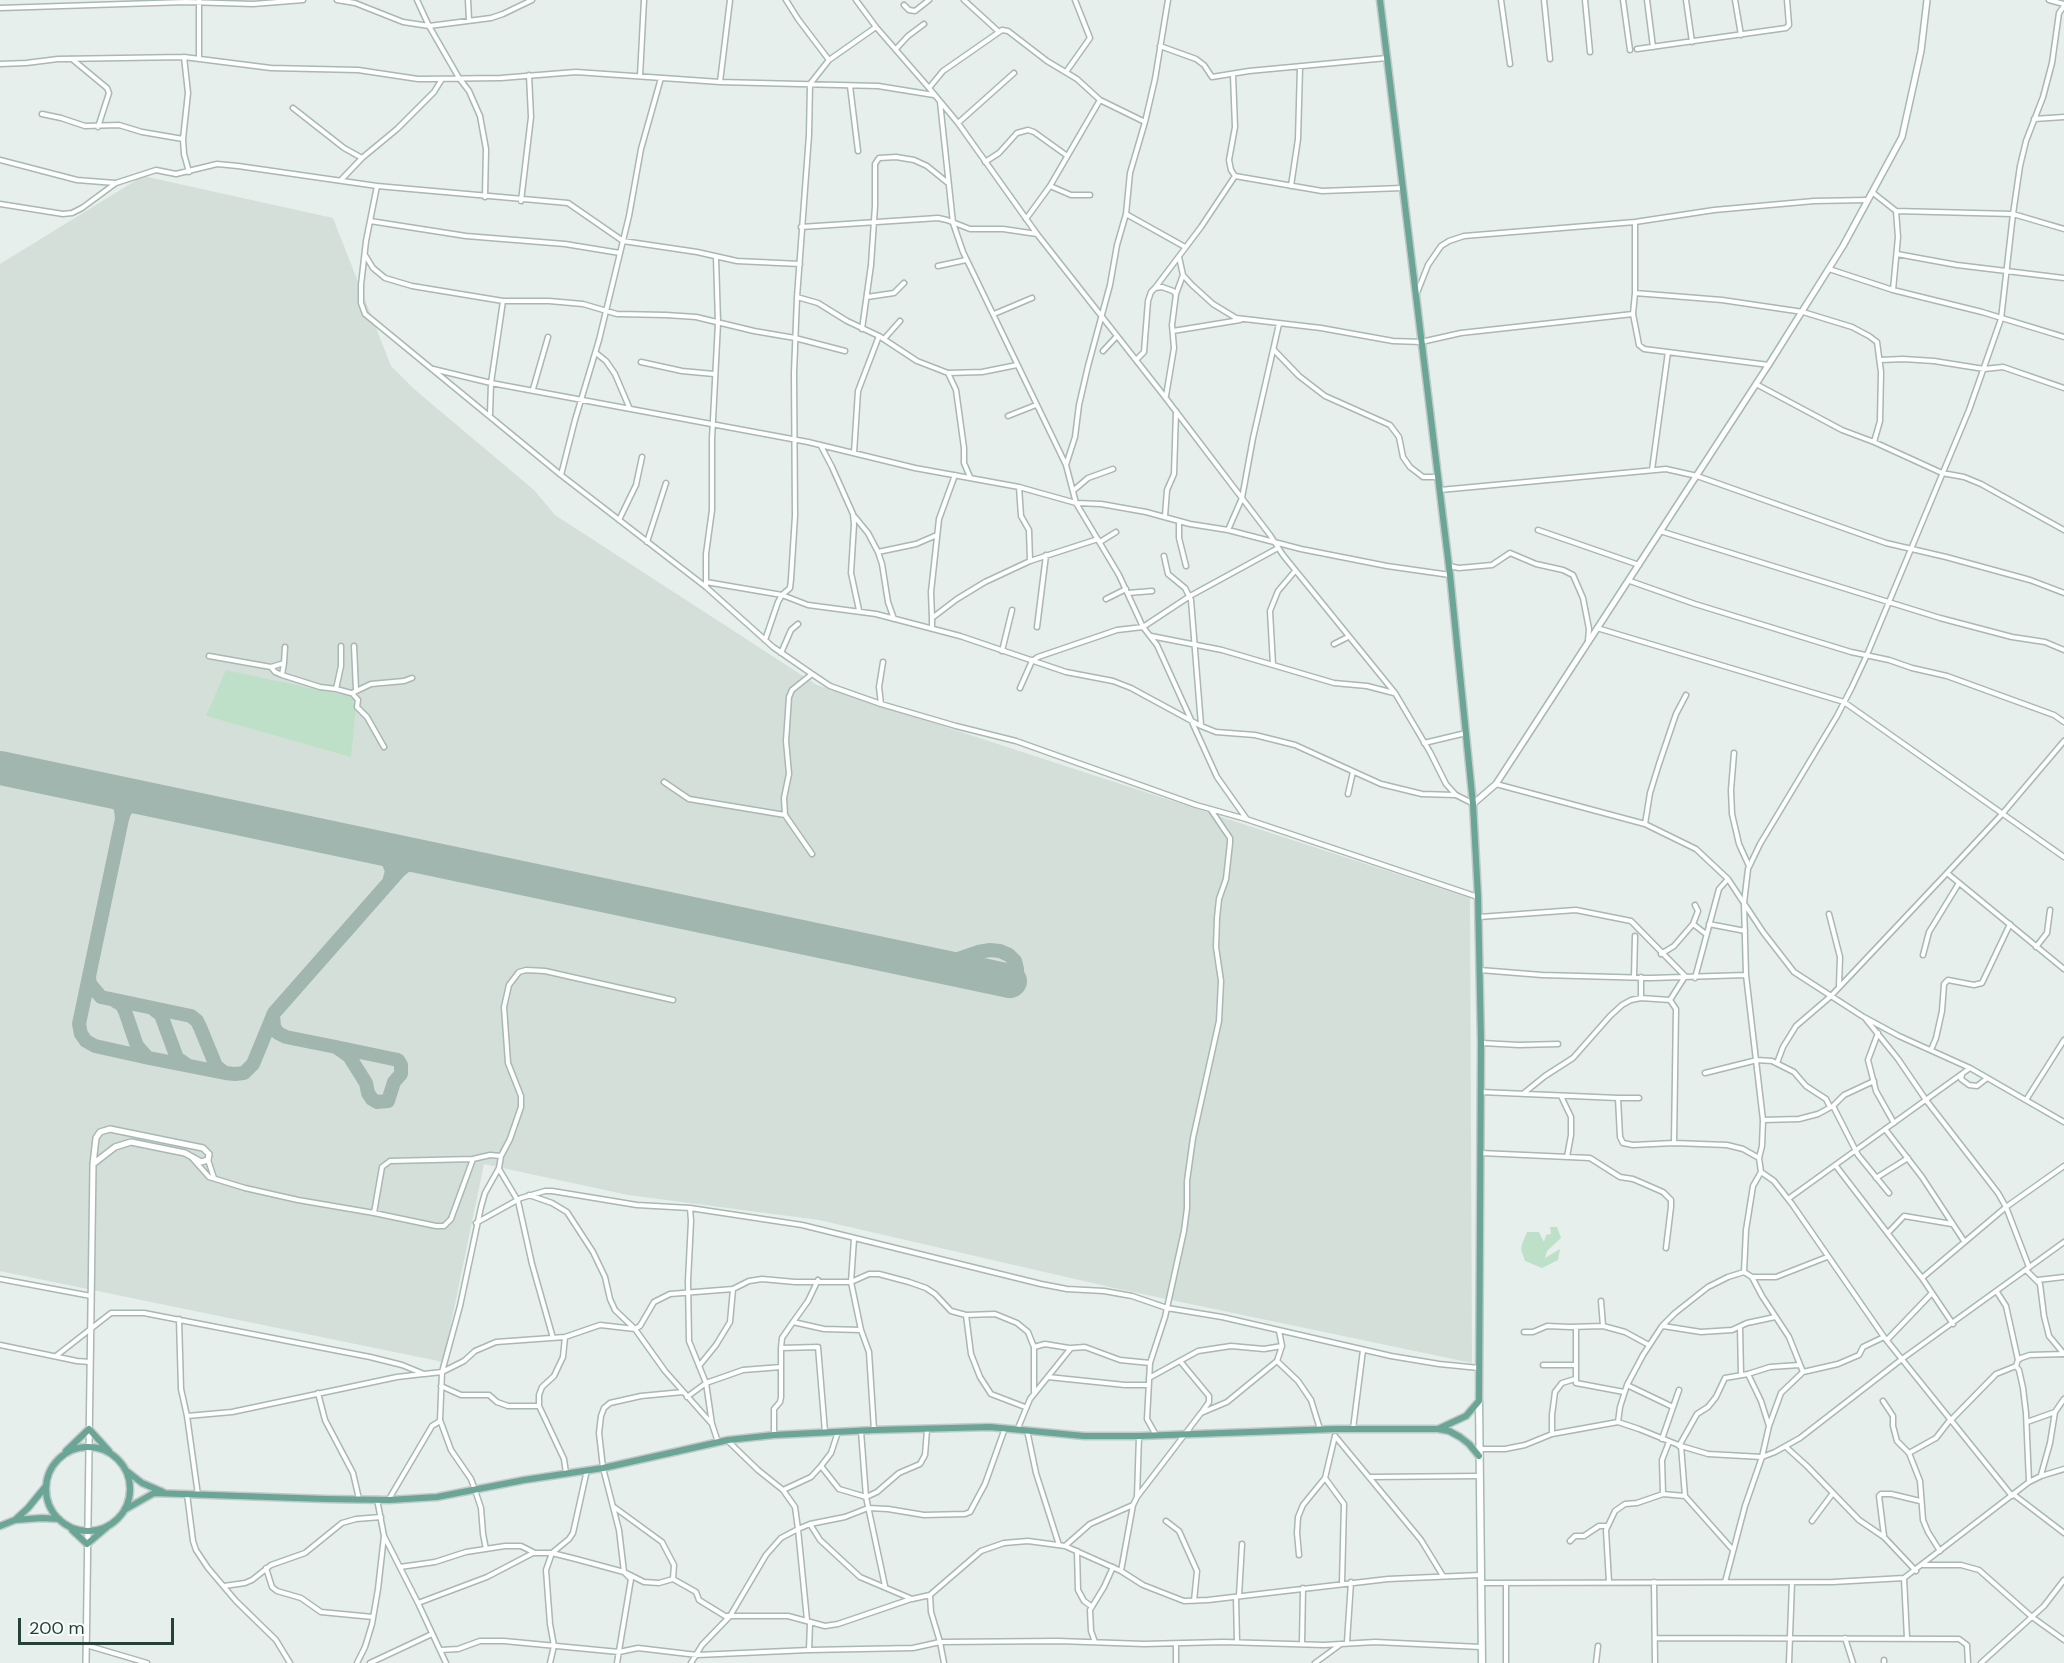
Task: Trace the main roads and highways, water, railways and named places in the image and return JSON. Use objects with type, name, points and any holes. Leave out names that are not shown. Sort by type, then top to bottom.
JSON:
[{"type":"main road","points":[[1380,0],[1449,566],[1473,804],[1479,917],[1481,1043],[1479,1476],[1482,1663]]},
{"type":"main road","points":[[1438,1429],[1466,1416],[1479,1401]]},
{"type":"main road","points":[[126,1509],[154,1493],[359,1500],[437,1497],[603,1468],[728,1440],[774,1435],[874,1430],[1018,1428],[1084,1436],[1156,1436],[1320,1430],[1335,1432],[1438,1429],[1449,1431],[1460,1437],[1479,1453]]},
{"type":"main road","points":[[127,1471],[130,1496],[126,1509],[119,1518],[87,1544],[59,1520],[52,1510],[47,1498],[48,1476],[59,1458],[89,1429],[127,1471],[142,1483],[166,1493]]},
{"type":"main road","points":[[59,1458],[68,1452],[89,1447],[100,1448],[111,1453]]},
{"type":"main road","points":[[15,1520],[46,1486]]},
{"type":"main road","points":[[0,1526],[15,1520],[42,1518],[59,1520]]},
{"type":"main road","points":[[68,1526],[88,1531],[110,1525]]}]
